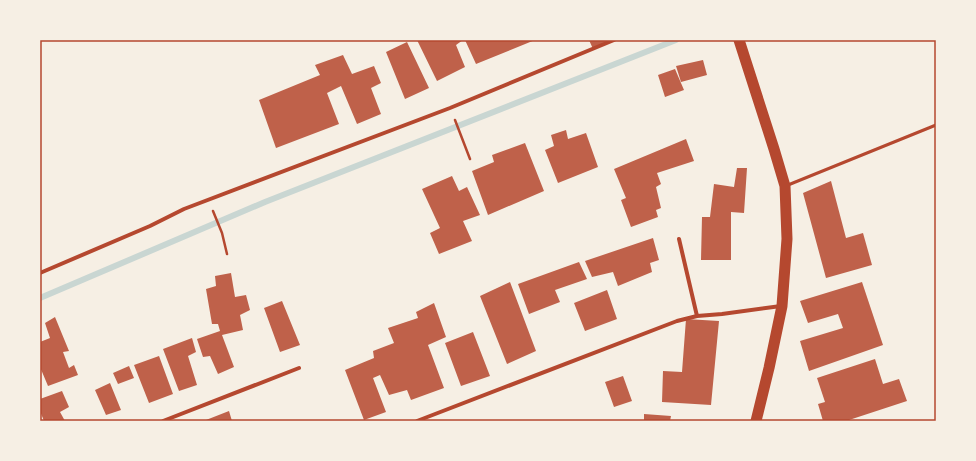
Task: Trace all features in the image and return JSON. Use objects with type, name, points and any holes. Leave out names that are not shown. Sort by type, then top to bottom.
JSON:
[{"type":"highway","points":[[739,40],[785,186],[786,239],[782,306],[770,368],[756,421]]},
{"type":"street","points":[[40,273],[150,226],[184,209],[450,108],[614,40]]},
{"type":"street","points":[[679,239],[697,316]]},
{"type":"street","points":[[417,421],[677,321],[697,316],[782,306]]},
{"type":"street","points":[[163,421],[299,368]]},
{"type":"lane","points":[[785,186],[936,125]]},
{"type":"path","points":[[455,119],[470,158]]},
{"type":"path","points":[[213,211],[222,233],[227,254]]},
{"type":"building","points":[[417,40],[463,40],[456,45],[465,67],[437,81]]},
{"type":"building","points":[[465,40],[535,40],[476,64]]},
{"type":"building","points":[[589,40],[614,40],[593,49]]},
{"type":"building","points":[[407,42],[429,88],[405,99],[386,52]]},
{"type":"building","points":[[343,55],[352,74],[374,66],[381,83],[371,88],[381,114],[357,124],[341,86],[327,93],[339,124],[276,148],[259,100],[320,75],[315,65]]},
{"type":"building","points":[[703,60],[707,75],[681,82],[676,66]]},
{"type":"building","points":[[675,69],[684,90],[665,97],[658,75]]},
{"type":"building","points":[[566,130],[568,139],[586,133],[598,167],[558,183],[545,150],[554,146],[551,135]]},
{"type":"building","points":[[686,139],[694,161],[657,173],[661,184],[656,187],[661,208],[656,210],[658,217],[631,227],[621,200],[626,198],[614,169]]},
{"type":"building","points":[[525,143],[544,191],[488,215],[472,171],[494,162],[492,155]]},
{"type":"building","points":[[737,168],[747,168],[744,213],[731,212],[731,260],[701,260],[702,217],[710,217],[714,184],[734,187]]},
{"type":"building","points":[[452,176],[459,191],[467,187],[480,215],[463,221],[472,241],[439,254],[430,233],[440,228],[422,189]]},
{"type":"building","points":[[831,181],[846,238],[863,233],[872,265],[826,278],[803,193]]},
{"type":"building","points":[[653,238],[659,260],[650,263],[652,272],[618,286],[613,272],[592,277],[585,261]]},
{"type":"building","points":[[579,262],[587,279],[555,290],[560,302],[529,314],[518,284]]},
{"type":"building","points":[[231,273],[235,297],[246,295],[250,310],[240,315],[243,330],[222,335],[234,367],[218,374],[210,356],[203,357],[197,339],[220,331],[218,324],[212,324],[206,289],[216,286],[215,276]]},
{"type":"building","points":[[510,282],[536,351],[507,364],[480,296]]},
{"type":"building","points":[[862,282],[883,345],[809,371],[800,341],[843,328],[838,314],[808,323],[800,301]]},
{"type":"building","points":[[607,290],[617,319],[585,331],[574,303]]},
{"type":"building","points":[[282,301],[300,345],[280,352],[264,308]]},
{"type":"building","points":[[434,303],[446,337],[428,345],[444,388],[411,400],[407,390],[389,395],[380,375],[373,378],[386,412],[364,420],[345,370],[374,358],[373,351],[394,343],[388,328],[418,318],[416,312]]},
{"type":"building","points":[[55,317],[69,351],[63,352],[69,368],[74,365],[78,375],[48,386],[40,367],[40,342],[50,338],[45,323]]},
{"type":"building","points":[[686,319],[719,321],[711,405],[662,402],[663,371],[682,372]]},
{"type":"building","points":[[473,332],[490,376],[461,386],[445,343]]},
{"type":"building","points":[[192,338],[196,352],[188,356],[197,385],[179,391],[163,349]]},
{"type":"building","points":[[159,356],[173,394],[149,403],[134,365]]},
{"type":"building","points":[[875,359],[883,384],[899,379],[907,401],[846,421],[823,421],[818,404],[825,402],[817,378]]},
{"type":"building","points":[[129,366],[134,378],[118,384],[113,373]]},
{"type":"building","points":[[623,376],[632,401],[614,407],[605,382]]},
{"type":"building","points":[[110,383],[121,410],[106,415],[95,390]]},
{"type":"building","points":[[62,391],[69,407],[60,412],[65,421],[44,421],[40,411],[40,399]]},
{"type":"building","points":[[229,411],[232,421],[206,421],[206,420]]},
{"type":"building","points":[[644,414],[671,416],[670,421],[644,421]]},
{"type":"waterway","points":[[40,298],[265,202],[676,40]]}]
